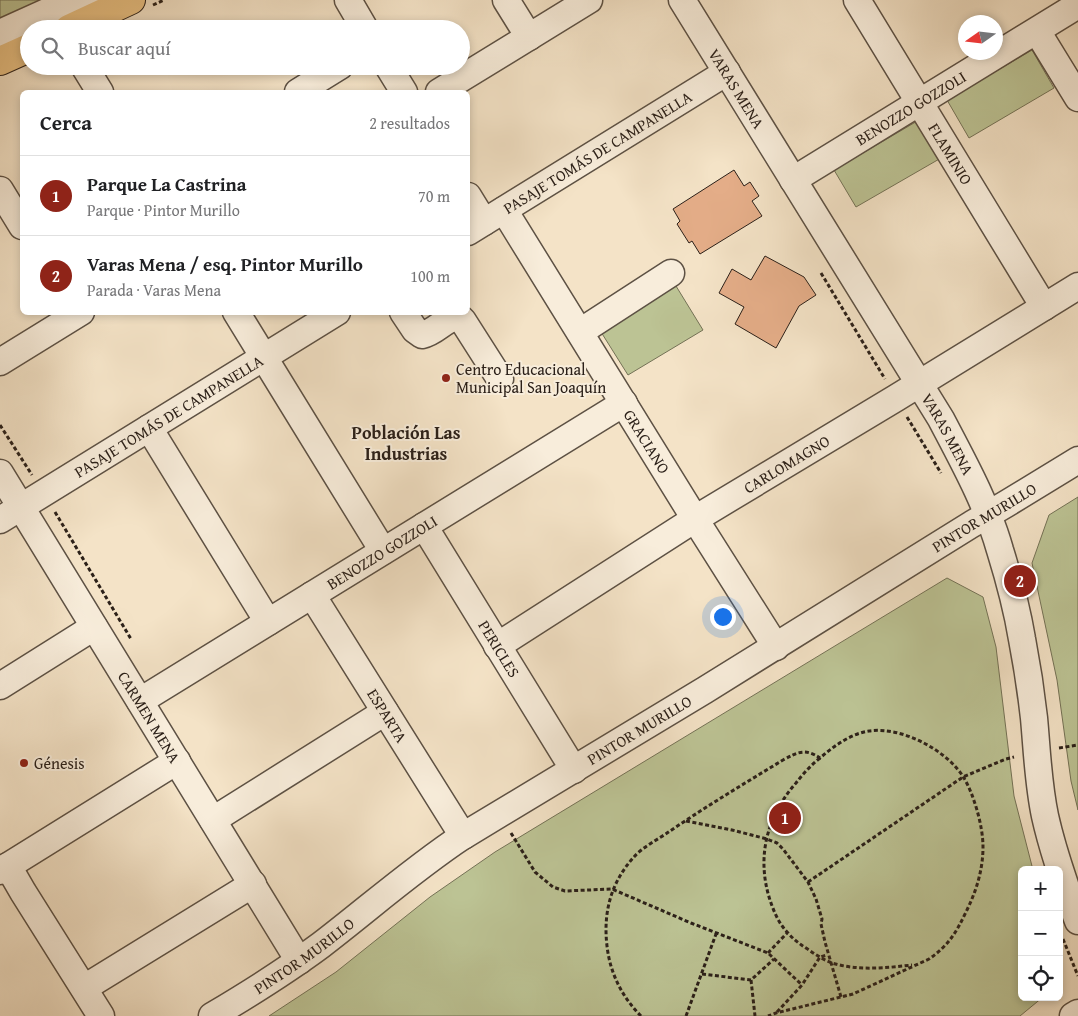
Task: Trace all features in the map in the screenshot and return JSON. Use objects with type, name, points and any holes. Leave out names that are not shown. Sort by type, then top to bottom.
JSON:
[{"type":"main road","points":[[88,20],[131,0]]},
{"type":"main road","points":[[0,62],[20,52]]},
{"type":"street","points":[[29,20],[73,0]]},
{"type":"street","points":[[52,20],[96,0]]},
{"type":"street","points":[[348,0],[360,20]]},
{"type":"street","points":[[506,0],[529,37]]},
{"type":"street","points":[[470,73],[589,0]]},
{"type":"street","name":"VARAS MENA","points":[[682,0],[941,419],[988,515],[1000,550],[1022,639],[1030,684],[1036,752],[1045,815],[1057,861],[1070,929]]},
{"type":"street","name":"FLAMINIO","points":[[857,0],[1044,307]]},
{"type":"street","name":"BENOZZO GOZZOLI","points":[[794,180],[1078,5]]},
{"type":"street","points":[[0,33],[20,24]]},
{"type":"street","points":[[1037,31],[1078,98]]},
{"type":"street","points":[[0,43],[20,34]]},
{"type":"street","name":"PASAJE TOMÁS DE CAMPANELLA","points":[[485,221],[727,72]]},
{"type":"street","points":[[90,75],[99,90]]},
{"type":"street","points":[[301,90],[325,75]]},
{"type":"street","points":[[394,75],[403,90]]},
{"type":"street","points":[[442,90],[467,75]]},
{"type":"street","points":[[0,190],[20,223]]},
{"type":"street","name":"GRACIANO","points":[[470,199],[485,221],[580,332],[776,646]]},
{"type":"street","points":[[580,332],[671,273]]},
{"type":"street","name":"CARLOMAGNO","points":[[497,646],[695,519],[1078,286]]},
{"type":"street","points":[[0,362],[76,315]]},
{"type":"street","points":[[238,315],[383,551]]},
{"type":"street","name":"PASAJE TOMÁS DE CAMPANELLA","points":[[10,514],[332,315]]},
{"type":"street","points":[[405,315],[415,330],[422,335],[458,316],[500,379]]},
{"type":"street","name":"BENOZZO GOZZOLI","points":[[140,701],[624,404]]},
{"type":"street","points":[[149,428],[268,622]]},
{"type":"street","name":"PINTOR MURILLO","points":[[212,1016],[300,961],[436,854],[463,836],[574,770],[1078,460]]},
{"type":"street","name":"CARMEN MENA","points":[[0,474],[10,514],[94,627],[300,961]]},
{"type":"street","name":"PERICLES","points":[[424,526],[574,770]]},
{"type":"street","name":"ESPARTA","points":[[312,595],[463,836]]},
{"type":"street","points":[[0,686],[94,627]]},
{"type":"street","points":[[213,820],[385,712]]},
{"type":"street","points":[[101,1016],[23,892],[4,869],[177,761]]},
{"type":"street","points":[[84,988],[252,884]]},
{"type":"street","points":[[1074,1016],[1078,1013]]},
{"type":"path","points":[[896,398],[941,474]]},
{"type":"path","points":[[768,1016],[853,994],[914,965],[934,955],[947,944],[959,927],[977,886],[983,846],[978,817],[963,777],[948,759],[933,748],[917,740],[898,733],[869,731],[840,742],[813,763],[780,803],[767,839],[764,861],[768,892],[779,921],[787,933],[820,957],[831,962],[861,968],[914,965]]},
{"type":"path","points":[[1066,747],[1078,745]]},
{"type":"path","points":[[641,1016],[621,990],[608,954],[606,917],[612,889],[622,872],[634,856],[685,821],[783,760],[795,754],[805,752],[820,758]]},
{"type":"path","points":[[1016,757],[1017,765]]},
{"type":"path","points":[[808,882],[963,777],[1010,758]]},
{"type":"path","points":[[685,821],[767,839],[777,843],[783,849],[808,882],[816,900],[841,997]]},
{"type":"path","points":[[515,840],[534,872],[553,888],[565,891],[612,889],[716,934],[768,953],[802,985]]},
{"type":"path","points":[[1070,929],[1078,976]]},
{"type":"path","points":[[768,953],[787,933]]},
{"type":"path","points":[[686,1016],[716,934]]},
{"type":"path","points":[[776,1013],[802,985],[820,957],[827,954]]},
{"type":"path","points":[[702,974],[751,980],[774,959]]},
{"type":"path","points":[[751,980],[755,1016]]},
{"type":"green space","points":[[0,0],[53,0],[0,24]]},
{"type":"green space","points":[[1032,50],[1054,88],[969,138],[947,100]]},
{"type":"green space","points":[[919,120],[941,158],[856,207],[834,170]]},
{"type":"green space","points":[[676,286],[703,330],[628,375],[601,332]]},
{"type":"green space","points":[[1078,497],[1078,810],[1071,781],[1057,680],[1032,563],[1049,515]]},
{"type":"green space","points":[[947,578],[983,597],[996,647],[1014,796],[1032,866],[1018,866],[1018,1001],[1038,1001],[1020,1016],[269,1016],[336,972],[430,897],[495,852]]},
{"type":"building","points":[[734,170],[744,186],[750,182],[759,196],[752,201],[762,216],[700,254],[692,241],[689,243],[677,224],[680,221],[673,209]]},
{"type":"building","points":[[765,256],[804,277],[816,295],[799,306],[776,348],[735,324],[744,307],[719,293],[732,269],[751,280]]},
{"type":"place","name":"Centro Educacional Municipal San Joaquín","points":[[446,378]]},
{"type":"place","name":"Varas Mena / esq. Pintor Murillo","points":[[1020,581]]},
{"type":"place","name":"Génesis","points":[[24,763]]},
{"type":"place","name":"Parque La Castrina","points":[[785,818]]},
{"type":"district","name":"Población Las Industrias","points":[[406,442]]}]
